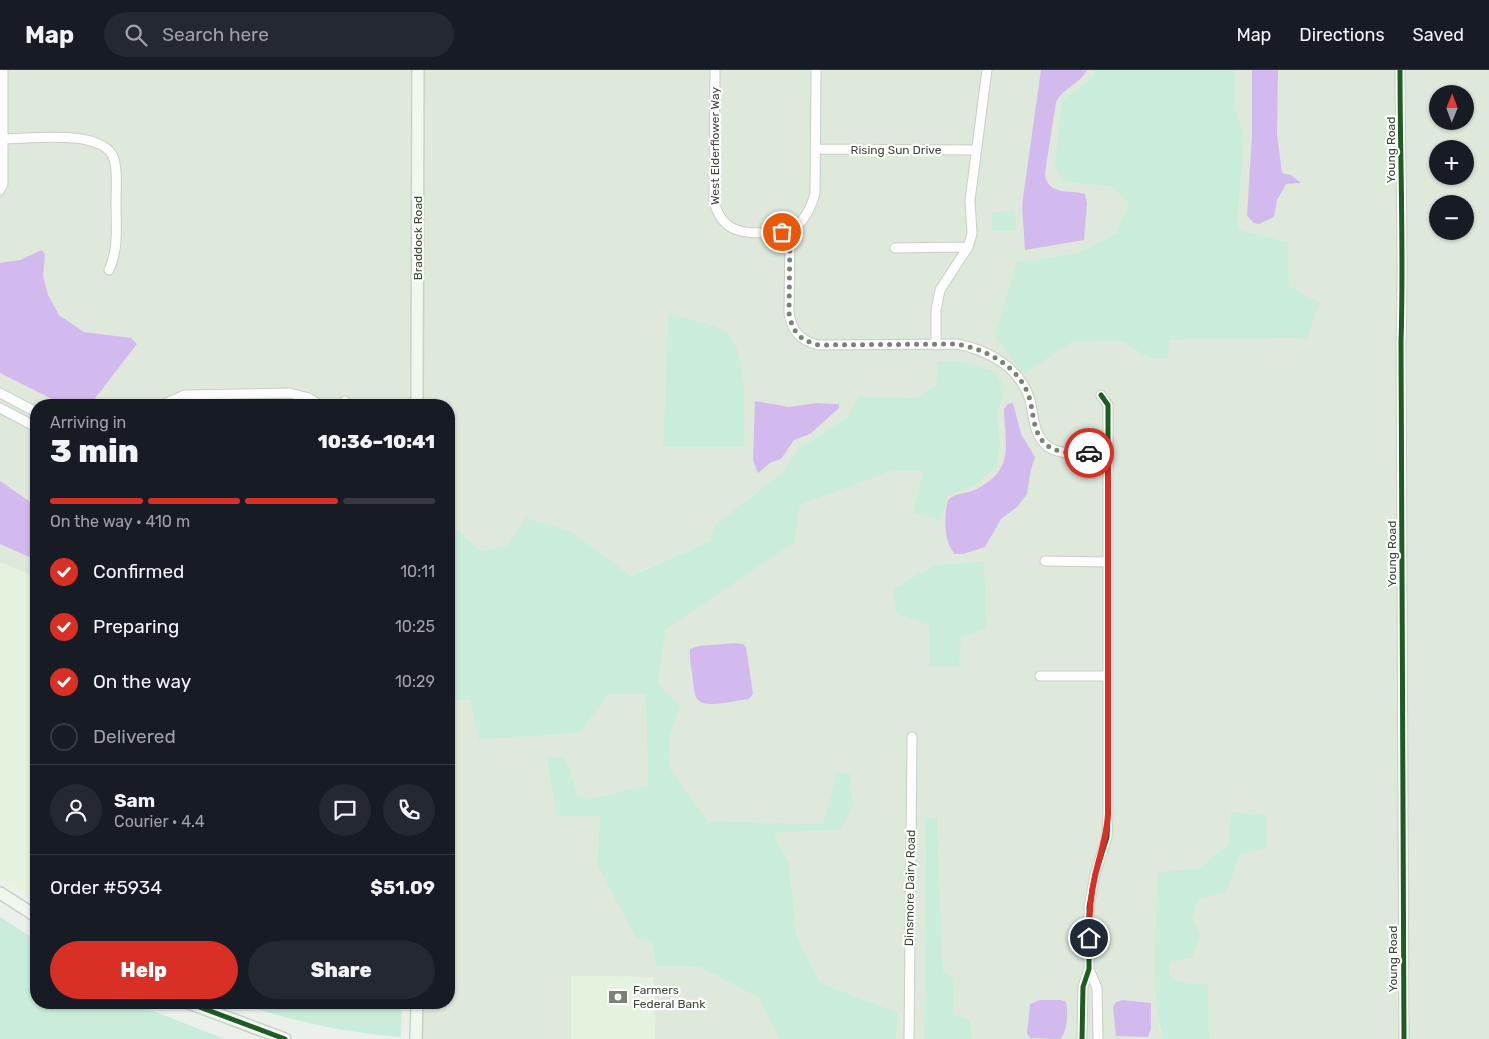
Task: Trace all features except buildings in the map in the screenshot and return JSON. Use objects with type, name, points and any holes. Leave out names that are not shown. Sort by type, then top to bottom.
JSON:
[{"type":"street","points":[[0,190],[3,184],[3,70]]},
{"type":"street","name":"Braddock Road","points":[[417,399],[418,70]]},
{"type":"street","name":"West Elderflower Way","points":[[715,70],[714,200],[716,223],[742,232],[790,232]]},
{"type":"street","points":[[816,70],[815,193],[811,208],[798,226],[790,232],[789,313],[792,337],[818,345],[957,344],[975,347],[999,359],[1017,376],[1029,398],[1034,424],[1040,437],[1048,446],[1071,453],[1108,453]]},
{"type":"street","points":[[936,345],[936,310],[940,290],[968,247],[972,234],[970,200],[987,70]]},
{"type":"street","name":"Young Road","points":[[1400,70],[1400,242],[1403,286],[1401,342],[1404,1039]]},
{"type":"street","points":[[3,139],[85,138],[102,144],[109,150],[116,167],[116,255],[109,270]]},
{"type":"street","name":"Rising Sun Drive","points":[[815,149],[976,150]]},
{"type":"street","points":[[895,248],[968,247]]},
{"type":"street","points":[[0,393],[30,409]]},
{"type":"street","points":[[176,399],[185,395],[290,393],[311,399]]},
{"type":"street","points":[[1082,1039],[1083,987],[1089,969],[1089,907],[1108,829],[1108,405],[1101,395]]},
{"type":"street","points":[[0,408],[30,424]]},
{"type":"street","points":[[1045,561],[1108,562]]},
{"type":"street","points":[[1040,676],[1108,676]]},
{"type":"street","name":"Dinsmore Dairy Road","points":[[908,1039],[912,737]]},
{"type":"street","points":[[0,893],[30,912]]},
{"type":"street","points":[[1089,969],[1098,988],[1098,1039]]},
{"type":"street","points":[[205,1009],[285,1039]]},
{"type":"street","points":[[416,1039],[417,1009]]},
{"type":"shaded area","points":[[0,70],[414,70],[411,399],[30,399],[30,574],[0,562]]},
{"type":"shaded area","points":[[422,70],[1093,70],[1093,77],[1062,101],[1065,182],[1114,187],[1129,204],[1116,233],[1077,253],[1017,262],[1024,374],[1072,342],[1120,341],[1151,359],[1168,340],[1307,338],[1289,286],[1288,242],[1237,229],[1244,138],[1235,106],[1235,70],[1489,70],[1489,1039],[1209,1039],[1208,984],[1179,982],[1169,974],[1170,961],[1191,959],[1192,919],[1199,898],[1225,893],[1240,855],[1231,813],[1229,843],[1200,868],[1158,874],[1159,1027],[1164,1039],[973,1039],[970,1020],[953,1014],[954,978],[943,971],[937,817],[926,818],[924,1039],[896,1039],[899,1013],[821,983],[797,937],[789,863],[776,840],[775,833],[840,830],[837,773],[824,824],[708,821],[669,767],[670,735],[681,706],[658,685],[666,629],[795,542],[800,505],[893,471],[924,471],[947,497],[976,484],[1000,442],[998,412],[1005,388],[937,363],[936,384],[918,398],[859,396],[848,416],[797,450],[784,471],[714,526],[710,541],[630,576],[570,531],[481,551],[455,527],[455,399],[421,399]],"holes":[[[668,314],[743,375],[743,447],[663,446]],[[984,561],[961,637],[929,667],[929,625],[934,565]]]},
{"type":"shaded area","points":[[1041,70],[1087,70],[1056,102],[1045,173],[1050,186],[1055,189],[1085,194],[1087,203],[1084,240],[1025,250],[1022,205]]},
{"type":"shaded area","points":[[1093,70],[1235,70],[1235,106],[1244,138],[1237,229],[1288,242],[1289,286],[1320,303],[1307,338],[1169,340],[1168,358],[1151,359],[1120,341],[1072,342],[1024,374],[995,337],[1017,262],[1077,253],[1116,233],[1129,204],[1114,187],[1065,182],[1055,166],[1062,101],[1093,77]]},
{"type":"shaded area","points":[[1252,70],[1278,70],[1277,134],[1282,173],[1291,175],[1301,183],[1286,184],[1277,200],[1274,217],[1259,224],[1254,223],[1247,216],[1252,135]]},
{"type":"shaded area","points":[[1015,211],[1016,231],[993,231],[991,213]]},
{"type":"shaded area","points":[[42,250],[45,255],[43,276],[48,295],[59,315],[84,332],[131,338],[137,344],[95,399],[52,399],[0,373],[0,263],[20,260]]},
{"type":"shaded area","points":[[668,314],[717,327],[731,338],[737,350],[741,366],[744,402],[744,447],[663,447]]},
{"type":"shaded area","points":[[958,361],[994,371],[1005,388],[998,412],[1000,442],[997,466],[976,484],[947,497],[941,521],[913,512],[924,471],[893,471],[800,505],[795,542],[666,629],[658,684],[681,706],[670,735],[669,767],[708,821],[823,824],[837,773],[850,774],[853,805],[840,830],[775,833],[776,840],[789,863],[797,937],[821,983],[899,1013],[896,1039],[779,1039],[759,998],[700,967],[656,966],[652,943],[636,938],[597,864],[600,816],[557,816],[547,757],[565,757],[578,795],[591,799],[648,785],[646,694],[609,694],[579,733],[478,740],[470,700],[455,701],[455,527],[481,551],[507,545],[526,518],[570,531],[631,576],[710,541],[714,526],[784,471],[797,450],[848,416],[859,396],[918,398],[936,384],[937,362]]},
{"type":"shaded area","points":[[755,401],[789,407],[817,403],[839,404],[839,408],[810,434],[794,440],[781,459],[770,463],[758,473],[753,460]]},
{"type":"shaded area","points":[[1013,403],[1021,434],[1035,457],[1027,494],[1017,507],[1001,519],[985,547],[963,554],[955,554],[946,536],[945,521],[948,500],[951,497],[977,489],[989,481],[1003,465],[1006,445],[1004,409],[1008,404]]},
{"type":"shaded area","points":[[0,481],[30,502],[30,557],[0,544]]},
{"type":"shaded area","points":[[984,561],[986,629],[961,637],[959,666],[929,667],[929,625],[897,614],[893,590],[934,565]]},
{"type":"shaded area","points":[[0,562],[30,574],[30,897],[0,878]]},
{"type":"shaded area","points":[[743,644],[746,647],[753,694],[749,699],[714,704],[702,703],[695,694],[690,649],[699,646]]},
{"type":"shaded area","points":[[609,694],[647,694],[648,785],[591,799],[578,795],[565,757],[548,757],[557,816],[600,816],[597,864],[652,943],[656,966],[700,967],[759,998],[779,1039],[655,1039],[653,977],[571,976],[571,1039],[421,1039],[421,1009],[455,1009],[455,701],[470,700],[478,740],[579,733]]},
{"type":"shaded area","points":[[1231,812],[1266,816],[1267,847],[1240,855],[1226,893],[1199,898],[1192,919],[1201,935],[1191,959],[1170,961],[1169,974],[1179,982],[1208,984],[1209,1039],[1164,1039],[1159,1024],[1155,983],[1158,873],[1200,868],[1229,843]]},
{"type":"shaded area","points":[[937,817],[943,971],[954,978],[953,1014],[970,1020],[973,1039],[924,1039],[926,818]]},
{"type":"shaded area","points":[[0,917],[30,936],[30,1009],[148,1009],[225,1039],[0,1039]]},
{"type":"shaded area","points":[[571,976],[653,977],[655,1039],[571,1039]]},
{"type":"shaded area","points":[[1040,1000],[1061,1000],[1066,1002],[1066,1027],[1060,1039],[1031,1038],[1027,1034],[1030,1004]]},
{"type":"shaded area","points":[[1122,1000],[1151,1003],[1151,1029],[1148,1037],[1116,1036],[1113,1007],[1116,1002]]},
{"type":"shaded area","points":[[257,1009],[402,1009],[401,1037],[359,1032],[279,1016]]},
{"type":"cycle path","points":[[1400,70],[1404,1039]]},
{"type":"cycle path","points":[[1082,1039],[1083,987],[1089,969],[1089,907],[1095,875],[1107,837],[1108,814],[1108,405],[1101,395]]},
{"type":"cycle path","points":[[205,1009],[285,1039]]},
{"type":"way so far","points":[[782,232],[790,232],[789,313],[791,325],[797,335],[807,342],[818,345],[957,344],[975,347],[999,359],[1017,376],[1029,398],[1034,424],[1040,437],[1048,446],[1071,453],[1089,453]]},
{"type":"place","name":"Farmers Federal Bank","points":[[618,997]]},
{"type":"route","points":[[1089,453],[1108,453],[1108,814],[1107,837],[1095,875],[1089,907],[1089,938]]}]
